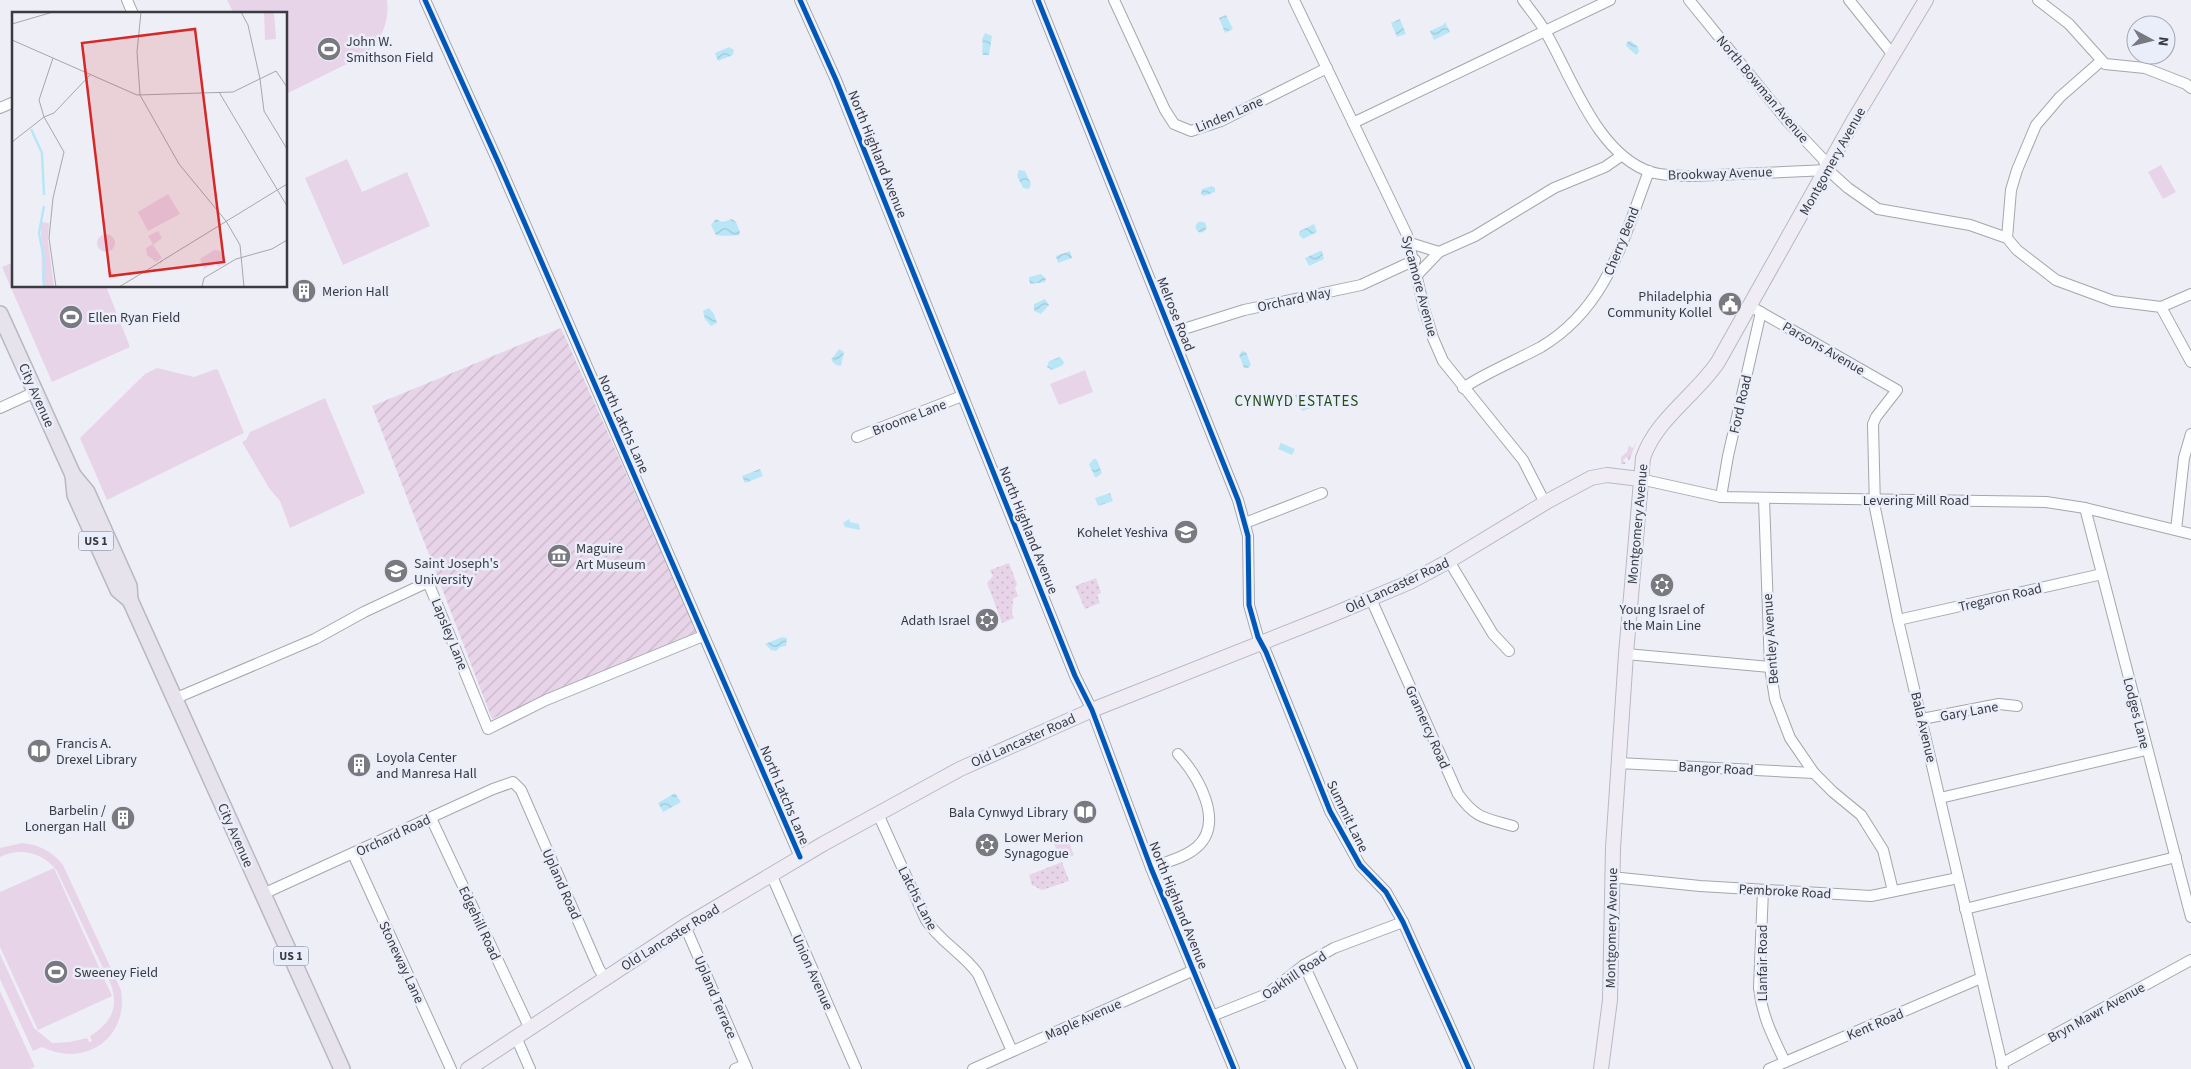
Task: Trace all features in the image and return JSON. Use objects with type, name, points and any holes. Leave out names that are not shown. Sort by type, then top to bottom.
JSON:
[{"type":"highway","name":"City Avenue","points":[[0,314],[73,475],[75,495],[118,590],[130,600],[342,1069]]},
{"type":"main road","name":"Montgomery Avenue","points":[[1601,1069],[1610,1000],[1611,877],[1626,654],[1643,458],[1651,441],[1662,426],[1712,371],[1755,309],[1855,118],[1926,0]]},
{"type":"main road","name":"Old Lancaster Road","points":[[468,1069],[685,926],[770,874],[960,768],[1092,710],[1371,599],[1449,562],[1545,503],[1596,476],[1640,479]]},
{"type":"street","points":[[127,0],[132,12]]},
{"type":"street","name":"North Latchs Lane","points":[[425,0],[499,164],[800,857]]},
{"type":"street","name":"North Highland Avenue","points":[[800,0],[836,80],[1075,676],[1092,710],[1151,868],[1234,1069]]},
{"type":"street","name":"Melrose Road","points":[[1038,0],[1245,523],[1248,544],[1249,605],[1258,637],[1262,643]]},
{"type":"street","name":"Linden Lane","points":[[1114,0],[1165,110],[1174,124],[1182,129],[1190,131],[1216,123],[1327,68]]},
{"type":"street","name":"Sycamore Avenue","points":[[1294,0],[1410,243],[1433,338],[1447,368],[1523,460],[1545,503]]},
{"type":"street","name":"Brookway Avenue","points":[[1523,0],[1545,30],[1582,103],[1621,156],[1649,172],[1670,176],[1693,176],[1828,170]]},
{"type":"street","points":[[1353,123],[1610,0]]},
{"type":"street","name":"North Bowman Avenue","points":[[1688,0],[1788,122],[1823,159],[1828,170],[1848,188],[1878,209],[1970,226],[2007,238],[2017,250],[2056,280],[2113,301],[2161,308]]},
{"type":"street","points":[[1848,0],[1893,55]]},
{"type":"street","points":[[2038,0],[2069,24],[2105,64],[2145,68],[2186,84],[2191,88]]},
{"type":"street","points":[[2007,238],[2012,190],[2017,170],[2036,125],[2060,97],[2101,61]]},
{"type":"street","points":[[0,108],[12,103]]},
{"type":"street","points":[[1418,274],[1439,252],[1475,236],[1554,188],[1605,167],[1621,156]]},
{"type":"street","name":"Cherry Bend","points":[[1463,388],[1541,346],[1558,335],[1580,316],[1601,288],[1615,262],[1649,172]]},
{"type":"street","points":[[1410,243],[1439,252]]},
{"type":"street","name":"Orchard Way","points":[[1171,332],[1244,310],[1361,285],[1415,260]]},
{"type":"street","points":[[2191,294],[2161,308],[2191,362]]},
{"type":"street","name":"Parsons Avenue","points":[[1755,309],[1897,390]]},
{"type":"street","name":"Ford Road","points":[[1721,497],[1755,309]]},
{"type":"street","name":"Bala Avenue","points":[[1897,390],[1876,417],[1873,424],[1873,500],[1898,620],[2002,1066]]},
{"type":"street","points":[[0,408],[35,392]]},
{"type":"street","name":"Broome Lane","points":[[857,437],[962,396]]},
{"type":"street","points":[[2176,530],[2184,458],[2191,434]]},
{"type":"street","name":"Levering Mill Road","points":[[1640,479],[1721,497],[2046,502],[2085,508],[2191,534]]},
{"type":"street","points":[[1245,523],[1322,493]]},
{"type":"street","name":"Bentley Avenue","points":[[1764,498],[1770,667],[1775,699],[1790,738],[1814,774],[1861,815],[1883,850],[1894,891]]},
{"type":"street","name":"Lodges Lane","points":[[2085,508],[2146,750],[2191,917]]},
{"type":"street","points":[[1449,562],[1492,634],[1509,650]]},
{"type":"street","name":"Tregaron Road","points":[[1898,620],[2102,574]]},
{"type":"street","name":"Lapsley Lane","points":[[174,699],[315,639],[355,617],[428,582],[488,729],[546,700],[703,636]]},
{"type":"street","name":"Gramercy Road","points":[[1371,599],[1458,794],[1467,807],[1478,816],[1513,826]]},
{"type":"street","name":"Summit Lane","points":[[1262,643],[1330,811],[1345,842],[1360,865],[1386,892],[1403,922],[1469,1069]]},
{"type":"street","points":[[1626,654],[1770,667]]},
{"type":"street","name":"Gary Lane","points":[[1922,719],[1999,704],[2017,706]]},
{"type":"street","points":[[1940,798],[2146,750]]},
{"type":"street","points":[[1151,868],[1193,850],[1204,839],[1208,826],[1210,817],[1207,804],[1196,778],[1178,754]]},
{"type":"street","name":"Bangor Road","points":[[1618,763],[1814,774]]},
{"type":"street","name":"Orchard Road","points":[[263,894],[510,782],[516,783],[521,790]]},
{"type":"street","name":"Upland Road","points":[[521,790],[599,969],[605,978]]},
{"type":"street","name":"Latchs Lane","points":[[878,814],[926,920],[935,933],[970,963],[978,974],[1012,1051]]},
{"type":"street","name":"Edgehill Road","points":[[431,818],[530,1029]]},
{"type":"street","name":"Stoneway Lane","points":[[353,854],[452,1069]]},
{"type":"street","points":[[1965,909],[2176,858]]},
{"type":"street","name":"Union Avenue","points":[[770,874],[856,1069]]},
{"type":"street","name":"Pembroke Road","points":[[1611,877],[1763,890],[1872,896],[1958,878]]},
{"type":"street","name":"Llanfair Road","points":[[1763,890],[1759,988],[1761,1004],[1765,1020],[1785,1062]]},
{"type":"street","name":"Oakhill Road","points":[[1212,1016],[1267,994],[1304,965],[1352,940],[1403,922]]},
{"type":"street","name":"Upland Terrace","points":[[685,926],[742,1068]]},
{"type":"street","name":"Bryn Mawr Avenue","points":[[2002,1066],[2191,960]]},
{"type":"street","points":[[1304,965],[1352,1069]]},
{"type":"street","name":"Maple Avenue","points":[[973,1069],[1194,970]]},
{"type":"street","name":"Kent Road","points":[[1769,1069],[1981,978]]},
{"type":"street","points":[[516,1037],[530,1069]]},
{"type":"shaded area","name":"John W. Smithson Field","points":[[227,0],[387,0],[388,8],[383,31],[371,50],[365,55],[288,93],[288,12],[233,12]]},
{"type":"shaded area","points":[[347,159],[362,192],[407,172],[430,226],[343,265],[305,178]]},
{"type":"shaded area","points":[[2161,165],[2176,192],[2163,199],[2148,172]]},
{"type":"shaded area","name":"Ellen Ryan Field","points":[[12,263],[12,288],[107,288],[130,347],[52,382],[2,267]]},
{"type":"shaded area","points":[[561,328],[697,632],[492,719],[372,406]]},
{"type":"shaded area","points":[[157,368],[194,377],[216,369],[218,370],[244,433],[107,500],[80,438],[145,374]]},
{"type":"shaded area","points":[[1085,370],[1093,392],[1059,405],[1050,384]]},
{"type":"shaded area","points":[[325,398],[365,493],[290,528],[280,501],[269,488],[242,442],[246,440],[250,432]]},
{"type":"shaded area","points":[[1637,440],[1629,461],[1627,457],[1623,460],[1626,464],[1621,464],[1621,457],[1627,452],[1629,446],[1633,448]]},
{"type":"shaded area","points":[[1009,563],[1017,584],[1015,588],[1018,596],[1013,599],[1012,614],[1014,618],[1002,623],[987,583],[993,576],[990,570]]},
{"type":"shaded area","points":[[1096,578],[1101,593],[1097,595],[1100,603],[1085,609],[1075,586]]},
{"type":"shaded area","points":[[1067,838],[1074,855],[1060,861],[1054,843]]},
{"type":"shaded area","points":[[22,843],[34,845],[45,850],[63,865],[121,990],[122,1007],[118,1023],[111,1035],[100,1045],[88,1051],[73,1054],[58,1053],[42,1047],[33,1051],[0,979],[0,954],[34,1028],[52,1043],[70,1042],[87,1038],[89,1042],[92,1041],[90,1036],[108,1020],[113,1008],[114,1001],[111,985],[57,871],[45,859],[31,853],[15,852],[0,857],[0,848]]},
{"type":"shaded area","points":[[1062,862],[1069,881],[1042,890],[1032,885],[1029,875]]},
{"type":"shaded area","name":"Sweeney Field","points":[[54,868],[112,996],[38,1030],[0,947],[0,892]]},
{"type":"shaded area","points":[[0,991],[35,1067],[30,1069],[0,1069]]},
{"type":"water","points":[[1226,15],[1233,29],[1225,33],[1219,18]]},
{"type":"water","points":[[1400,19],[1406,34],[1397,37],[1391,23]]},
{"type":"water","points":[[1445,22],[1450,32],[1434,40],[1430,31],[1443,25]]},
{"type":"water","points":[[985,33],[992,36],[989,55],[983,55],[982,53],[982,39]]},
{"type":"water","points":[[1631,41],[1638,47],[1639,52],[1636,55],[1626,46],[1627,42]]},
{"type":"water","points":[[729,47],[734,50],[733,55],[718,61],[715,53]]},
{"type":"water","points":[[1019,170],[1025,171],[1031,184],[1029,189],[1023,188],[1017,176]]},
{"type":"water","points":[[1212,186],[1215,188],[1215,192],[1204,196],[1201,194],[1202,189]]},
{"type":"water","points":[[716,219],[722,222],[732,219],[736,222],[740,232],[739,235],[716,235],[711,225]]},
{"type":"water","points":[[1199,222],[1203,222],[1206,227],[1205,231],[1199,232],[1196,229],[1196,225]]},
{"type":"water","points":[[1314,224],[1317,232],[1303,239],[1299,235],[1300,231]]},
{"type":"water","points":[[1070,251],[1072,258],[1058,263],[1056,256]]},
{"type":"water","points":[[1322,251],[1324,259],[1309,266],[1305,258]]},
{"type":"water","points":[[1041,274],[1046,279],[1045,282],[1030,284],[1029,277]]},
{"type":"water","points":[[1045,299],[1049,305],[1041,314],[1034,311],[1034,304]]},
{"type":"water","points":[[709,308],[714,314],[717,323],[711,326],[705,319],[703,311]]},
{"type":"water","points":[[839,349],[844,352],[841,366],[836,365],[831,360]]},
{"type":"water","points":[[1242,351],[1246,352],[1251,365],[1248,368],[1244,368],[1239,355]]},
{"type":"water","points":[[1060,357],[1064,362],[1063,365],[1052,370],[1047,367],[1049,361]]},
{"type":"water","points":[[1305,392],[1311,408],[1302,411],[1295,395]]},
{"type":"water","points":[[1281,443],[1295,449],[1292,455],[1278,449]]},
{"type":"water","points":[[1094,459],[1097,460],[1102,473],[1097,477],[1095,477],[1089,464]]},
{"type":"water","points":[[760,469],[763,476],[745,483],[742,476]]},
{"type":"water","points":[[1110,493],[1113,501],[1098,506],[1095,498]]},
{"type":"water","points":[[849,519],[850,522],[859,524],[860,530],[845,527],[843,523]]},
{"type":"water","points":[[782,637],[787,638],[786,646],[780,647],[776,651],[771,650],[765,644]]},
{"type":"water","points":[[675,793],[681,802],[663,812],[658,803]]},
{"type":"cycle path","points":[[425,0],[499,164],[800,857]]},
{"type":"cycle path","points":[[800,0],[836,80],[1075,676],[1092,710],[1151,868],[1234,1069]]},
{"type":"cycle path","points":[[1038,0],[1238,500],[1248,536],[1249,605],[1258,637],[1266,652],[1330,811],[1360,865],[1386,892],[1403,922],[1469,1069]]},
{"type":"place","name":"John W. Smithson Field","points":[[329,49]]},
{"type":"place","name":"Merion Hall","points":[[304,291]]},
{"type":"place","name":"Philadelphia Community Kollel","points":[[1730,304]]},
{"type":"place","name":"Ellen Ryan Field","points":[[71,317]]},
{"type":"place","name":"Kohelet Yeshiva","points":[[1186,532]]},
{"type":"place","name":"Maguire Art Museum","points":[[559,556]]},
{"type":"place","name":"Saint Joseph's University","points":[[396,571]]},
{"type":"place","name":"Young Israel of the Main Line","points":[[1662,585]]},
{"type":"place","name":"Adath Israel","points":[[987,620]]},
{"type":"place","name":"Francis A. Drexel Library","points":[[39,751]]},
{"type":"place","name":"Loyola Center and Manresa Hall","points":[[359,765]]},
{"type":"place","name":"Bala Cynwyd Library","points":[[1085,812]]},
{"type":"place","name":"Barbelin / Lonergan Hall","points":[[123,818]]},
{"type":"place","name":"Lower Merion Synagogue","points":[[987,845]]},
{"type":"place","name":"Sweeney Field","points":[[56,972]]},
{"type":"district","name":"CYNWYD ESTATES","points":[[1297,401]]}]
